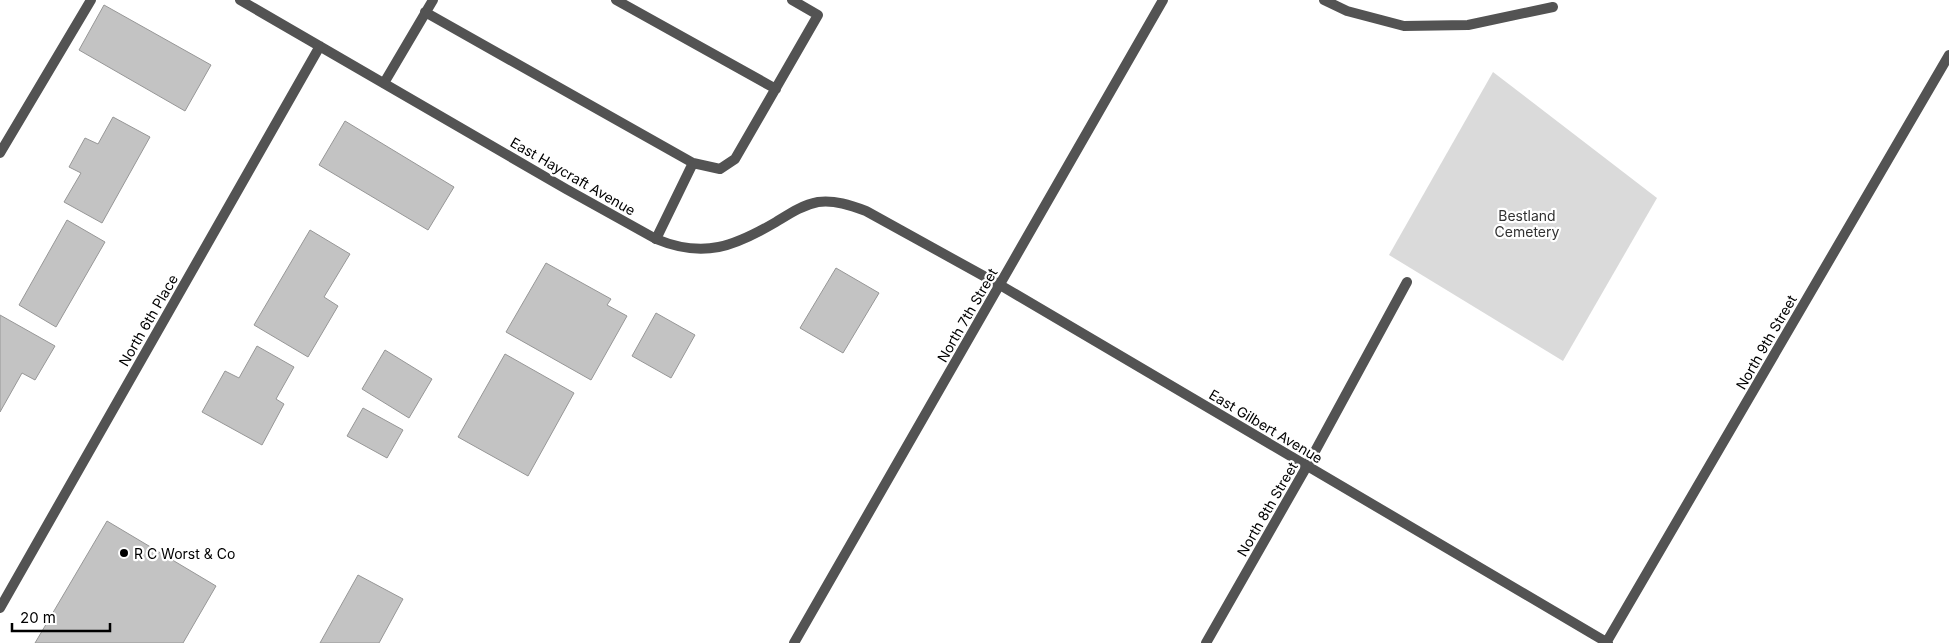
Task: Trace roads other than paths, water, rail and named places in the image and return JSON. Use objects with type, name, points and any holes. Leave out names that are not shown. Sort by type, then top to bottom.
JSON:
[{"type":"street","points":[[0,153],[91,0]]},
{"type":"street","name":"East Haycraft Avenue","points":[[240,0],[656,239],[671,245],[723,248],[747,239],[802,206],[819,202],[843,203],[858,208],[910,235]]},
{"type":"street","points":[[384,83],[433,0]]},
{"type":"street","points":[[616,0],[776,89]]},
{"type":"street","points":[[426,12],[692,163],[720,169],[735,159],[818,15],[792,0]]},
{"type":"street","name":"North 7th Street","points":[[794,643],[1163,0]]},
{"type":"street","points":[[1324,0],[1347,11],[1404,26],[1468,25],[1553,7]]},
{"type":"street","name":"North 6th Place","points":[[0,608],[320,46]]},
{"type":"street","name":"North 9th Street","points":[[1607,643],[1949,55]]},
{"type":"street","points":[[656,239],[692,163]]},
{"type":"street","name":"East Gilbert Avenue","points":[[910,235],[1000,285],[1607,643]]},
{"type":"street","name":"North 8th Street","points":[[1206,643],[1307,466],[1407,282]]},
{"type":"place","name":"R C Worst & Co","points":[[124,553]]},
{"type":"park label","name":"Bestland Cemetery","points":[[1527,224]]}]
